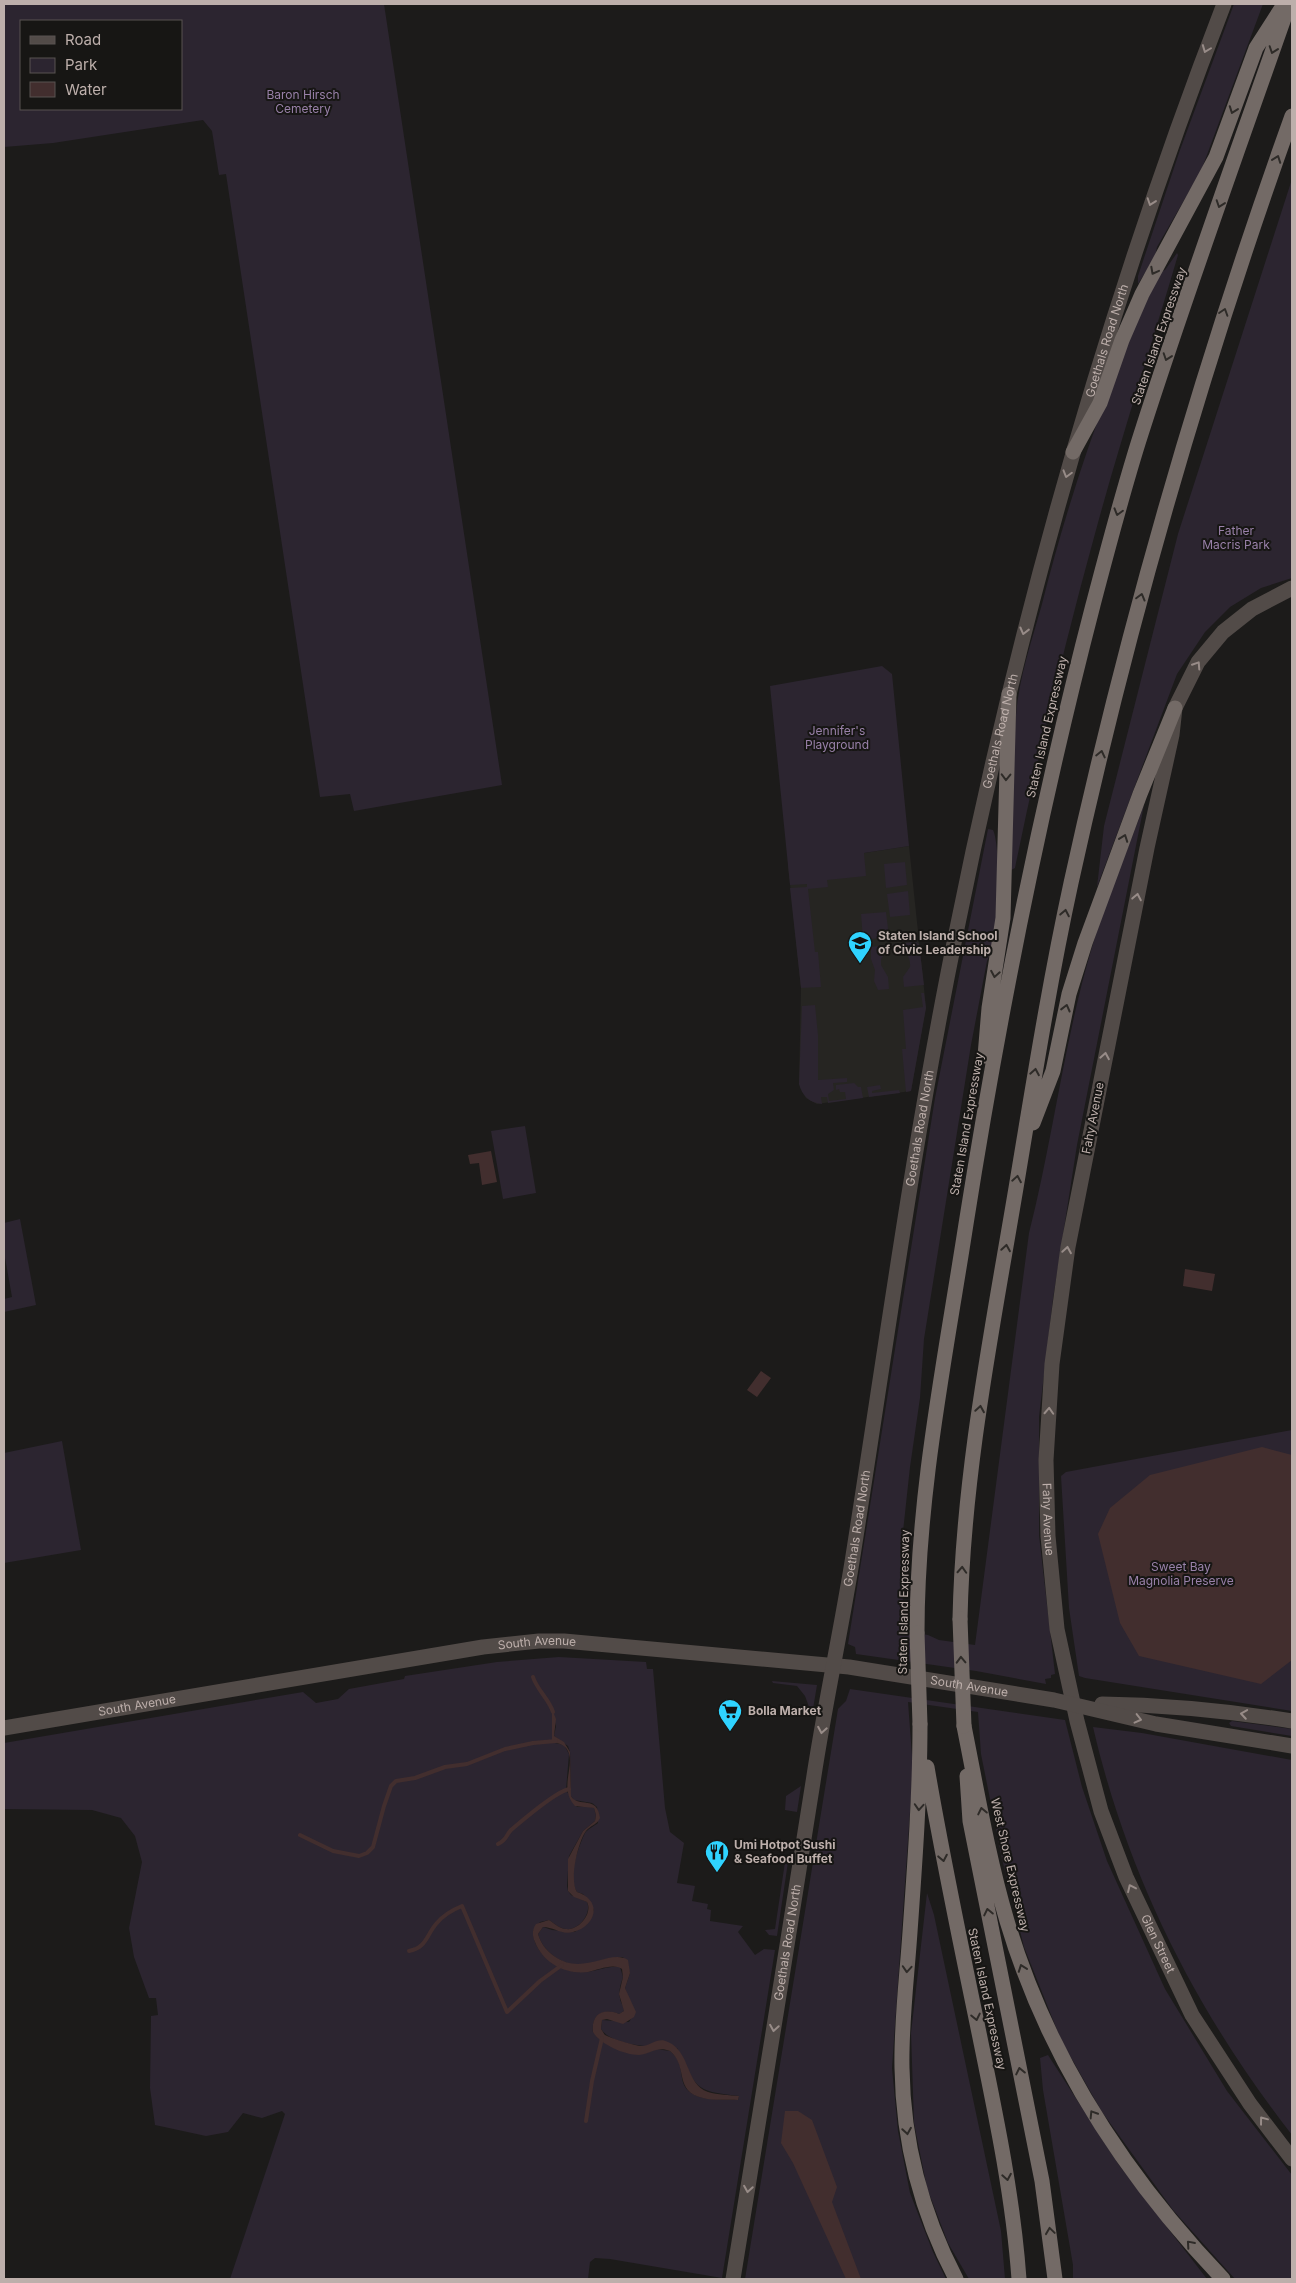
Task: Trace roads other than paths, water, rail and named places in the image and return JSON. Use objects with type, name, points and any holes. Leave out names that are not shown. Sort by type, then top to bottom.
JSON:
[{"type":"highway","points":[[1073,452],[1100,403],[1122,340],[1142,294],[1216,157],[1256,48],[1284,4]]},
{"type":"highway","name":"Staten Island Expressway","points":[[1019,2279],[1011,2200],[945,1869],[920,1724],[917,1633],[918,1570],[923,1503],[979,1142],[1009,971],[1058,740],[1140,434],[1289,4]]},
{"type":"highway","points":[[1021,1155],[1071,885],[1134,620],[1222,316],[1292,116]]},
{"type":"highway","points":[[979,1142],[989,1008],[1003,918],[1009,694]]},
{"type":"highway","points":[[1021,1155],[1053,1071],[1069,994],[1086,943],[1143,785],[1175,708]]},
{"type":"highway","name":"West Shore Expressway","points":[[1021,1155],[972,1461],[964,1528],[960,1619],[964,1726],[967,1753],[1001,1900],[1021,1964],[1047,2029],[1079,2090],[1115,2149],[1170,2220],[1224,2279]]},
{"type":"highway","points":[[920,1724],[920,1795],[903,2025],[902,2083],[908,2136],[918,2181],[937,2238],[956,2279]]},
{"type":"highway","name":"Staten Island Expressway","points":[[967,1753],[970,1821],[1042,2180],[1055,2279]]},
{"type":"street","name":"Goethals Road North","points":[[733,2279],[936,1037],[974,849],[1009,694],[1073,452],[1142,230],[1170,148],[1224,4]]},
{"type":"street","name":"Fahy Avenue","points":[[1073,1703],[1058,1629],[1048,1536],[1046,1460],[1052,1364],[1068,1247],[1147,848],[1167,760],[1175,708],[1198,662],[1223,632],[1252,609],[1292,588]]},
{"type":"street","name":"South Avenue","points":[[4,1728],[483,1646],[539,1641],[589,1642],[834,1665],[1073,1703],[1156,1724],[1292,1746]]},
{"type":"street","name":"South Avenue","points":[[1073,1703],[1166,1705],[1234,1712],[1292,1721]]},
{"type":"street","name":"Glen Street","points":[[1073,1703],[1101,1811],[1126,1877],[1159,1948],[1192,2015],[1250,2104],[1292,2159]]},
{"type":"water","points":[[491,1151],[497,1182],[482,1185],[479,1163],[470,1164],[468,1155]]},
{"type":"water","points":[[1185,1269],[1215,1274],[1212,1291],[1183,1286]]},
{"type":"water","points":[[761,1371],[771,1378],[757,1397],[747,1390]]},
{"type":"water","name":"Sweet Bay Magnolia Preserve","points":[[1262,1447],[1292,1455],[1292,1660],[1261,1684],[1139,1656],[1120,1623],[1098,1534],[1110,1508],[1150,1475]]},
{"type":"water","points":[[552,1709],[556,1719],[554,1736],[564,1742],[570,1752],[571,1796],[578,1802],[595,1806],[600,1818],[583,1836],[574,1870],[577,1892],[591,1901],[593,1914],[591,1920],[581,1929],[569,1933],[543,1927],[538,1934],[541,1941],[551,1954],[565,1962],[585,1963],[613,1957],[621,1957],[628,1960],[630,1973],[625,1988],[636,2012],[634,2017],[623,2024],[607,2019],[602,2020],[601,2029],[608,2036],[640,2046],[661,2040],[668,2042],[681,2053],[695,2082],[701,2088],[712,2093],[739,2096],[738,2100],[703,2098],[694,2095],[684,2084],[679,2064],[676,2057],[670,2051],[661,2049],[633,2055],[613,2048],[601,2041],[593,2032],[596,2016],[604,2012],[619,2014],[624,2011],[619,1994],[623,1977],[622,1969],[610,1967],[588,1972],[572,1972],[549,1962],[535,1942],[533,1933],[536,1924],[549,1920],[562,1928],[571,1929],[580,1924],[586,1916],[588,1911],[587,1902],[574,1897],[568,1891],[568,1859],[583,1831],[595,1821],[596,1815],[594,1808],[575,1806],[570,1799],[567,1783],[569,1754],[564,1746],[552,1741]]},
{"type":"water","points":[[785,2111],[798,2111],[812,2120],[837,2187],[832,2202],[861,2279],[846,2279],[793,2163],[781,2143]]},
{"type":"waterway","points":[[533,1677],[553,1712]]},
{"type":"waterway","points":[[300,1835],[333,1851],[359,1856],[367,1853],[373,1847],[384,1806],[391,1786],[396,1781],[415,1778],[445,1767],[467,1764],[505,1749],[533,1743],[556,1741]]},
{"type":"waterway","points":[[498,1844],[505,1839],[511,1830],[540,1806],[569,1789]]},
{"type":"waterway","points":[[409,1951],[419,1947],[442,1918],[462,1906],[507,2012],[540,1981],[562,1965]]},
{"type":"waterway","points":[[586,2121],[592,2081],[602,2038]]},
{"type":"place","name":"Staten Island School of Civic Leadership","points":[[860,964]]},
{"type":"place","name":"Bolla Market","points":[[730,1732]]},
{"type":"place","name":"Umi Hotpot Sushi & Seafood Buffet","points":[[717,1873]]},
{"type":"park label","name":"Baron Hirsch Cemetery","points":[[303,102]]},
{"type":"park label","name":"Father Macris Park","points":[[1236,538]]},
{"type":"park label","name":"Jennifer's Playground","points":[[837,738]]}]
